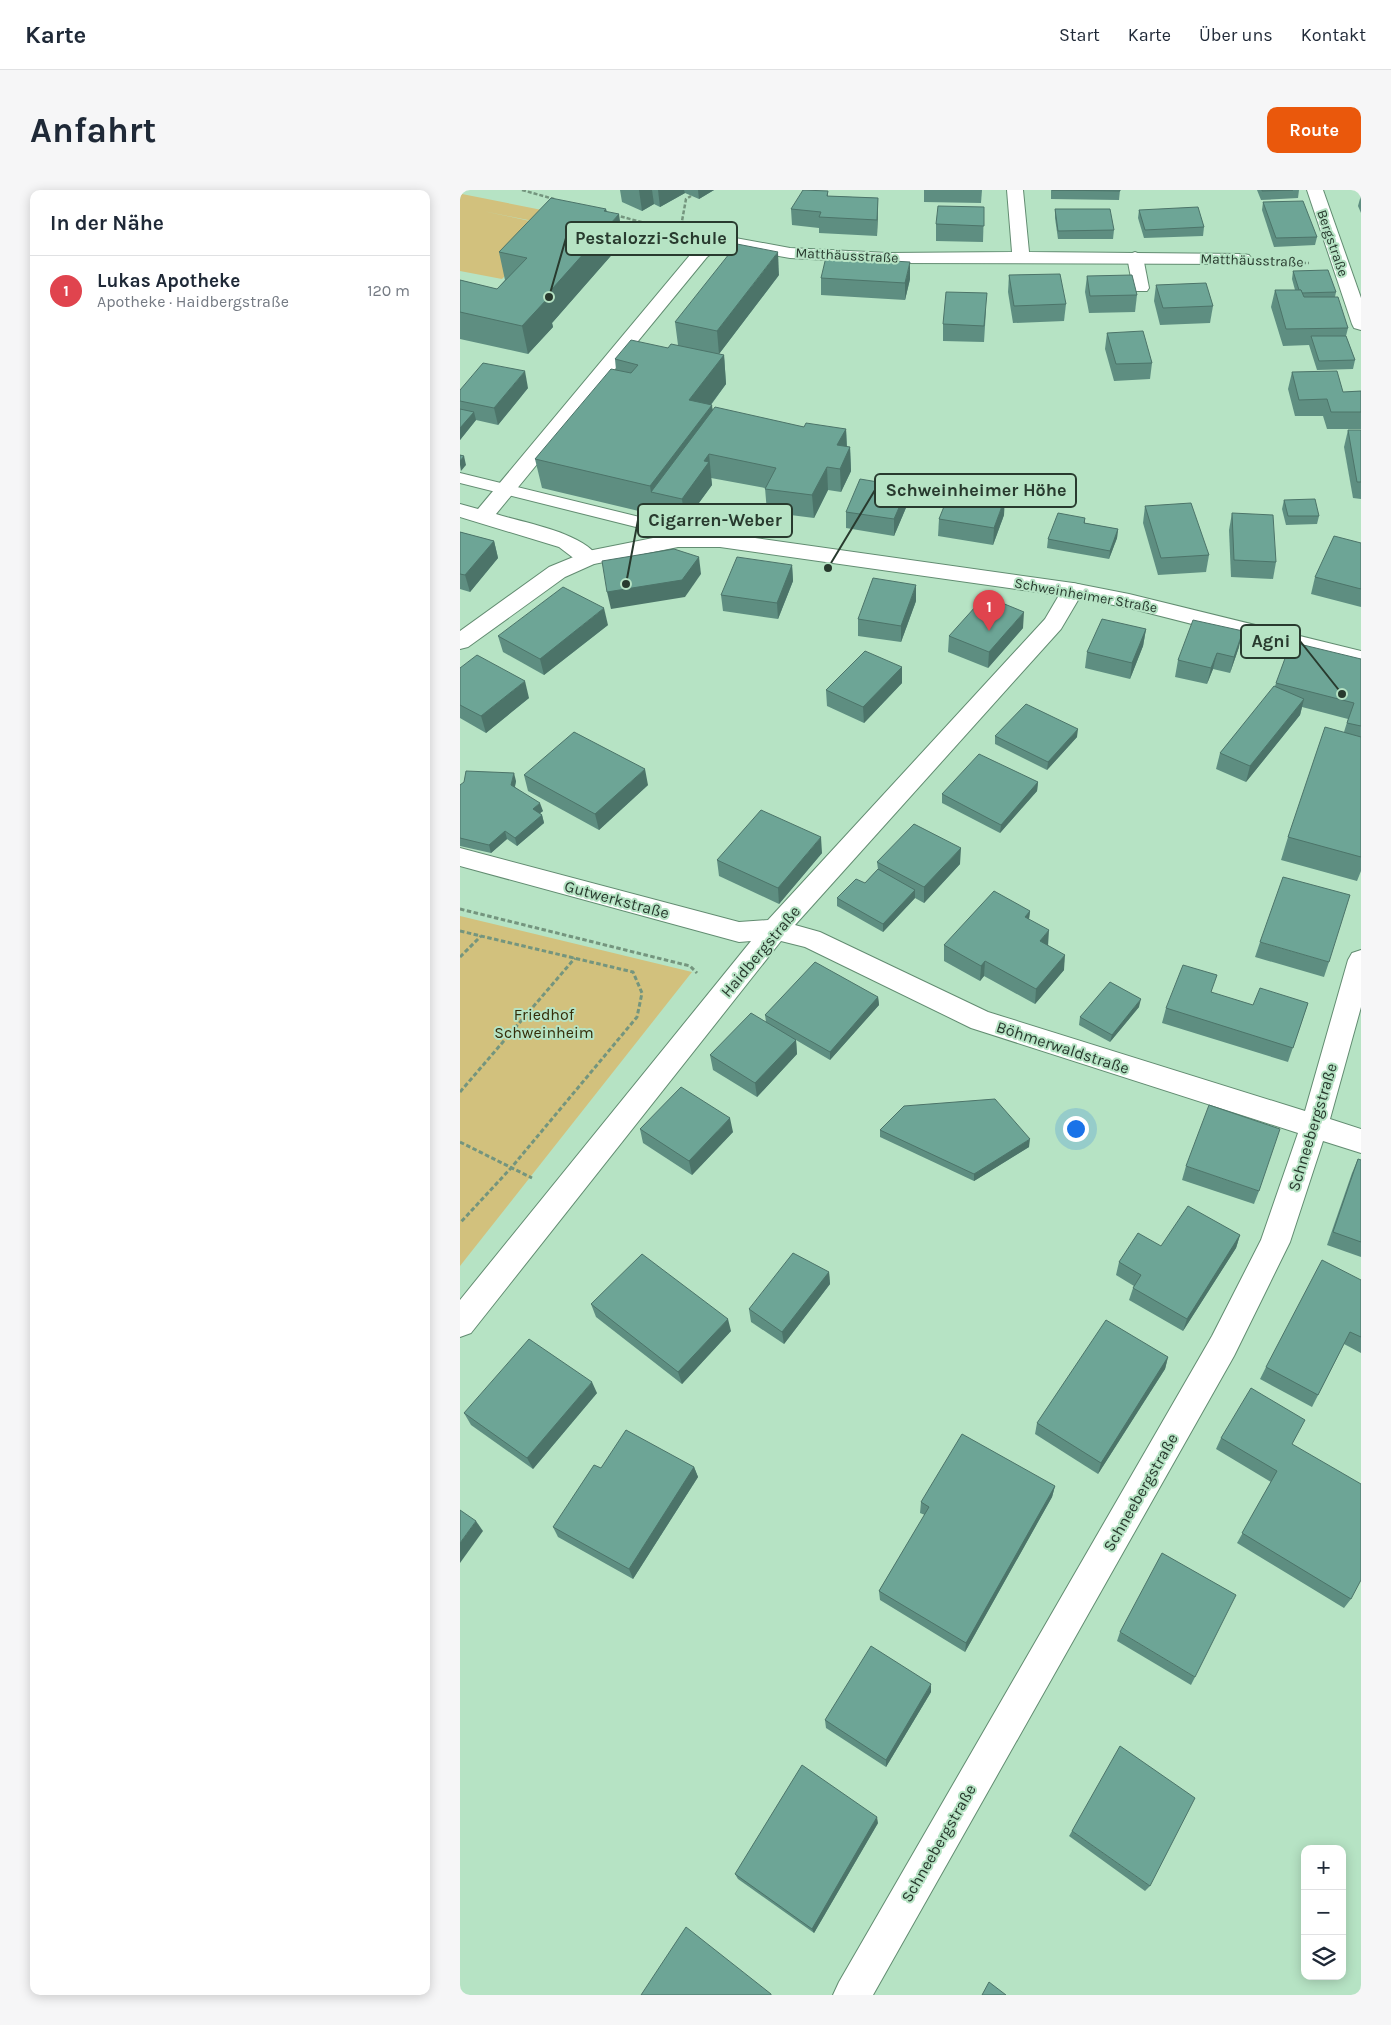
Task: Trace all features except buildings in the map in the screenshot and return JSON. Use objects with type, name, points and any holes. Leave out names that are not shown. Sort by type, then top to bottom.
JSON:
[{"type":"street","points":[[1015,190],[1021,257]]},
{"type":"street","name":"Bergstraße","points":[[1315,190],[1361,324]]},
{"type":"street","points":[[483,516],[701,253],[719,240]]},
{"type":"street","name":"Matthäusstraße","points":[[719,240],[790,252],[878,258],[1244,258]]},
{"type":"street","points":[[460,510],[566,542],[588,558]]},
{"type":"street","name":"Schweinheimer Straße","points":[[460,642],[557,572],[588,558],[678,540],[720,540],[1073,590],[1129,600],[1361,659]]},
{"type":"street","name":"Haidbergstraße","points":[[460,1323],[775,930],[1053,624],[1073,590]]},
{"type":"street","name":"Gutwerkstraße","points":[[460,857],[739,932],[775,930]]},
{"type":"street","name":"Böhmerwaldstraße","points":[[775,930],[811,939],[980,1020],[1361,1141]]},
{"type":"street","name":"Schneebergstraße","points":[[852,1995],[1223,1346],[1276,1242],[1314,1127],[1361,960]]},
{"type":"lane","points":[[1136,257],[1141,288]]},
{"type":"lane","points":[[460,478],[654,526],[678,540]]},
{"type":"path","points":[[522,190],[556,200]]},
{"type":"path","points":[[680,232],[686,199],[691,196]]},
{"type":"path","points":[[607,213],[719,240]]},
{"type":"path","name":"Matthäusstraße","points":[[1244,258],[1254,262],[1339,264]]},
{"type":"path","points":[[460,909],[690,966],[722,996]]},
{"type":"path","points":[[460,931],[633,972],[642,993],[637,1017],[511,1168],[460,1223]]},
{"type":"path","points":[[460,957],[482,936]]},
{"type":"path","points":[[460,1092],[575,958]]},
{"type":"path","points":[[460,1142],[564,1194]]},
{"type":"green space","points":[[462,194],[597,221],[588,232],[483,211],[553,226],[502,279],[460,271],[460,197]]},
{"type":"green space","name":"Friedhof Schweinheim","points":[[460,916],[692,972],[460,1266]]},
{"type":"place","name":"Pestalozzi-Schule","points":[[549,297]]},
{"type":"place","name":"Schweinheimer Höhe","points":[[828,568]]},
{"type":"place","name":"Cigarren-Weber","points":[[626,584]]},
{"type":"place","name":"Lukas Apotheke","points":[[989,631]]},
{"type":"place","name":"Agni","points":[[1342,694]]}]
